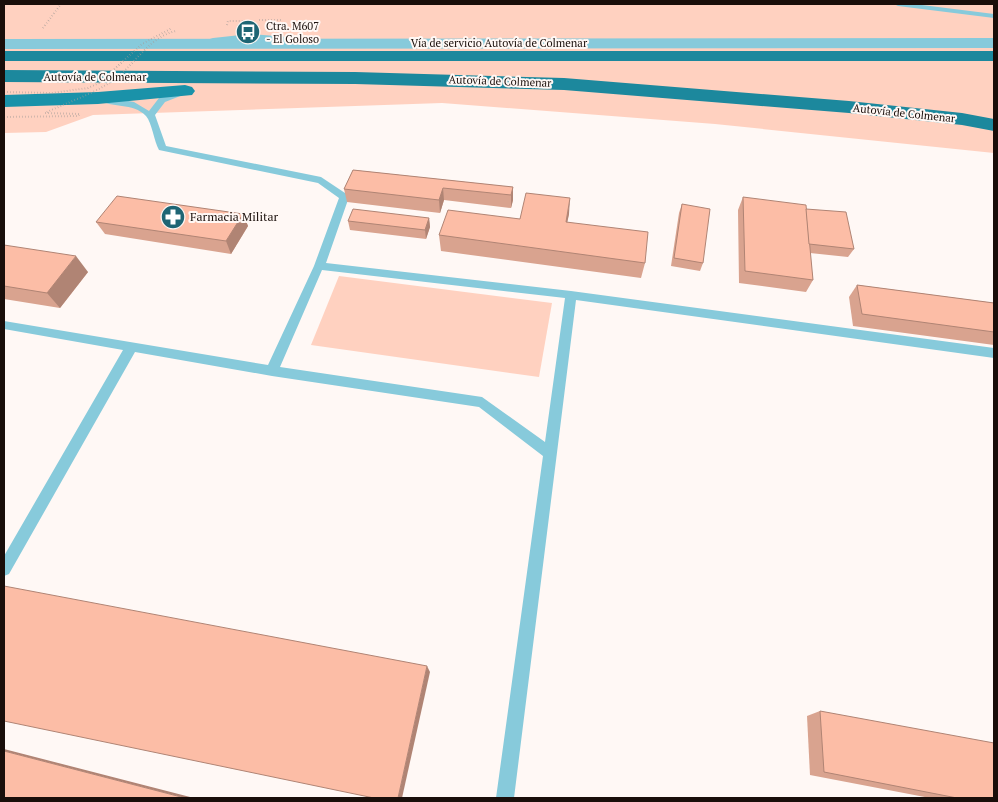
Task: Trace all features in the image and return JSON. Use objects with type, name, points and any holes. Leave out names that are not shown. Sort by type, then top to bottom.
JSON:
[{"type":"highway","name":"Autovía de Colmenar","points":[[4,56],[994,56]]},
{"type":"highway","name":"Autovía de Colmenar","points":[[4,76],[355,78],[564,84],[849,108],[962,119],[994,125]]},
{"type":"highway","points":[[4,101],[98,98],[355,78]]},
{"type":"highway","points":[[849,108],[994,136]]},
{"type":"street","name":"Vía de servicio Autovía de Colmenar","points":[[4,44],[994,43]]},
{"type":"lane","points":[[898,4],[994,16]]},
{"type":"lane","points":[[150,115],[162,100],[185,91]]},
{"type":"lane","points":[[98,98],[131,104],[150,115],[162,148],[320,180],[344,197],[319,266],[272,371]]},
{"type":"lane","points":[[319,266],[571,295],[994,353]]},
{"type":"lane","points":[[505,798],[571,295]]},
{"type":"lane","points":[[4,325],[272,371],[482,402],[550,453]]},
{"type":"lane","points":[[4,569],[132,346]]},
{"type":"path","points":[[31,44],[61,4]]},
{"type":"path","points":[[4,92],[77,92],[89,88],[99,84],[148,39],[161,31],[172,28]]},
{"type":"path","points":[[4,117],[78,116],[80,114],[45,112],[110,83],[157,38],[176,31]]},
{"type":"shaded area","points":[[4,4],[994,4],[994,153],[715,124],[442,103],[93,115],[46,132],[4,133]]},
{"type":"shaded area","points":[[339,276],[552,303],[539,377],[311,345]]},
{"type":"building","points":[[353,170],[513,187],[511,195],[443,188],[439,200],[344,189]]},
{"type":"building","points":[[526,193],[570,198],[566,222],[648,232],[645,263],[439,235],[448,210],[520,219]]},
{"type":"building","points":[[117,196],[243,214],[226,241],[96,222]]},
{"type":"building","points":[[743,197],[806,205],[813,280],[745,271]]},
{"type":"building","points":[[682,204],[710,209],[703,263],[674,258]]},
{"type":"building","points":[[353,209],[429,218],[425,230],[348,221]]},
{"type":"building","points":[[806,209],[846,212],[854,249],[809,244]]},
{"type":"building","points":[[4,245],[76,256],[47,293],[4,286]]},
{"type":"building","points":[[857,285],[994,303],[994,332],[862,314]]},
{"type":"building","points":[[4,586],[427,666],[398,798],[374,798],[4,721]]},
{"type":"building","points":[[820,711],[994,743],[994,798],[957,798],[824,772]]},
{"type":"building","points":[[4,751],[185,798],[4,798]]},
{"type":"place","name":"Ctra. M607 - El Goloso","points":[[248,32]]},
{"type":"place","name":"Farmacia Militar","points":[[173,217]]}]
